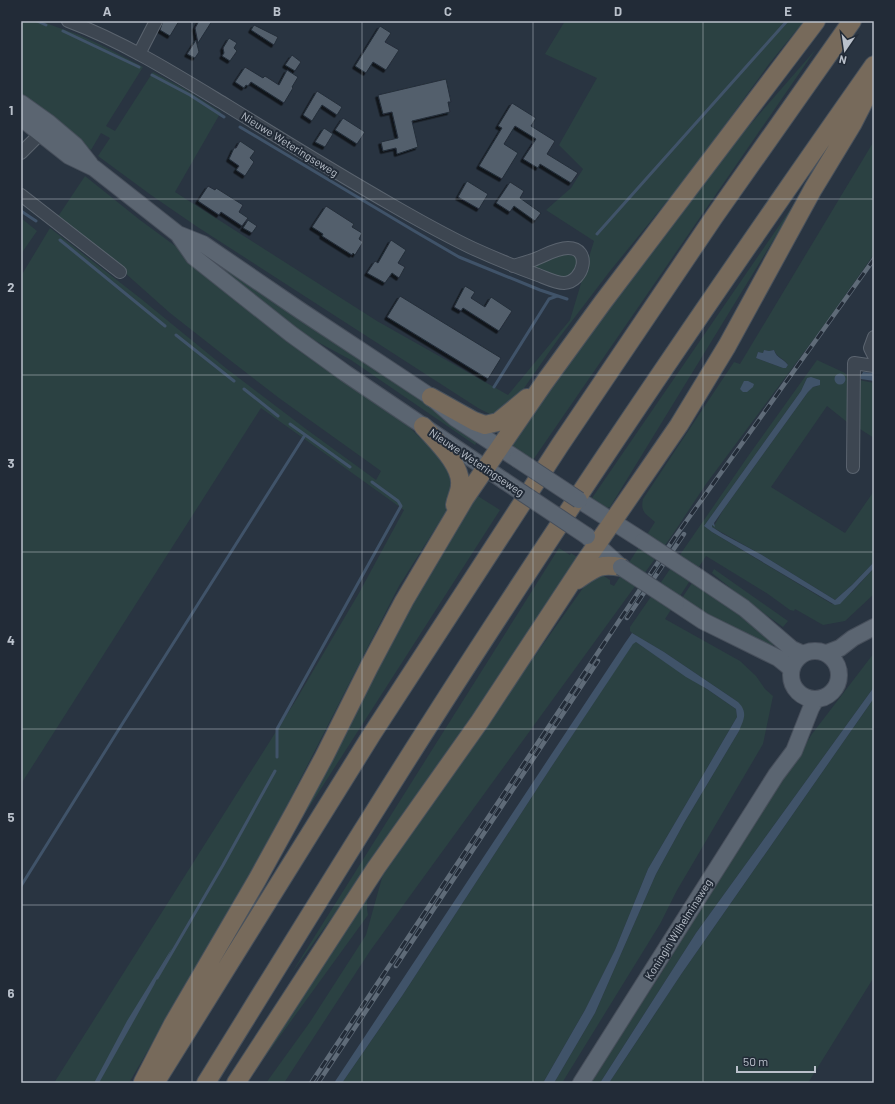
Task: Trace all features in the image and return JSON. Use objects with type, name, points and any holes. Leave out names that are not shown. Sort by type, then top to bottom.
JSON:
[{"type":"highway","points":[[143,1083],[173,1024],[257,880],[320,764],[404,601],[453,518],[544,383],[603,302],[816,21]]},
{"type":"highway","points":[[155,1083],[372,734],[551,459],[714,217],[852,21]]},
{"type":"highway","points":[[206,1083],[416,745],[505,607],[595,470],[874,64]]},
{"type":"highway","points":[[236,1083],[376,868],[453,760],[571,584],[592,540],[607,518],[679,425],[727,346],[813,189],[853,123],[874,82]]},
{"type":"highway","points":[[431,397],[474,421],[481,424],[489,424],[498,422],[544,383]]},
{"type":"highway","points":[[423,426],[454,462],[459,472],[460,486],[455,500],[453,518]]},
{"type":"highway","points":[[571,584],[600,566],[609,565],[621,567]]},
{"type":"main road","name":"Nieuwe Weteringseweg","points":[[21,103],[69,156],[94,168],[178,234],[203,244],[431,397],[456,418],[500,448],[744,608],[792,649],[803,654]]},
{"type":"main road","name":"Nieuwe Weteringseweg","points":[[21,118],[42,126]]},
{"type":"main road","name":"Nieuwe Weteringseweg","points":[[178,234],[194,258],[345,373],[592,540],[621,567],[708,624],[778,658],[791,670]]},
{"type":"main road","points":[[838,668],[847,658],[857,642],[874,628]]},
{"type":"main road","points":[[827,653],[835,661],[838,668],[839,675],[835,689],[823,698],[816,699],[799,693],[792,682],[791,670],[793,664],[803,654],[816,651],[827,653],[857,642]]},
{"type":"main road","name":"Koningin Wilhelminaweg","points":[[776,775],[797,713],[799,693]]},
{"type":"main road","name":"Koningin Wilhelminaweg","points":[[581,1083],[776,775],[794,751],[816,699]]},
{"type":"street","name":"Nieuwe Weteringseweg","points":[[68,21],[139,54],[192,84],[352,182],[430,227],[472,248],[513,266],[557,282],[564,283],[576,278],[583,267],[584,261],[580,253],[569,248],[553,251],[513,266]]},
{"type":"street","points":[[139,54],[156,21]]},
{"type":"street","points":[[21,153],[42,126]]},
{"type":"street","points":[[21,195],[120,272]]},
{"type":"street","points":[[874,337],[870,348],[874,356]]},
{"type":"street","points":[[853,467],[854,363],[874,366]]},
{"type":"green space","points":[[21,21],[40,21],[79,35],[143,67],[106,126],[115,131],[153,72],[183,88],[221,112],[175,192],[377,321],[508,395],[570,320],[582,280],[589,269],[589,257],[594,241],[546,210],[571,188],[583,169],[559,145],[597,78],[545,54],[565,21],[804,21],[769,64],[690,173],[610,271],[559,338],[522,391],[498,414],[490,414],[478,408],[196,226],[151,195],[98,156],[110,138],[101,133],[91,150],[21,98]]},
{"type":"green space","points":[[816,49],[533,460],[511,446],[569,358],[716,164]]},
{"type":"green space","points":[[874,141],[874,254],[825,324],[706,484],[673,534],[370,951],[284,1083],[266,1083],[310,1022],[366,935],[385,867],[588,581],[601,574],[610,580],[610,584],[614,586],[655,522],[646,515],[643,510],[643,499],[734,362],[740,364]],"holes":[[[764,350],[774,350],[777,355],[788,365],[786,368],[756,358],[758,352],[763,353]]]},
{"type":"green space","points":[[85,176],[267,318],[301,352],[408,426],[446,463],[454,484],[452,502],[399,586],[259,860],[129,1083],[54,1083],[296,700],[359,593],[404,510],[261,408],[21,784],[21,276],[50,228],[140,298],[227,369],[306,429],[376,480],[381,471],[279,398],[235,364],[170,313],[115,264],[57,218]]},
{"type":"green space","points":[[809,182],[610,507],[607,508],[592,498]]},
{"type":"green space","points":[[21,218],[37,231],[21,254]]},
{"type":"green space","points":[[198,248],[480,438],[475,445],[351,360],[303,334],[198,255]]},
{"type":"green space","points":[[562,254],[574,256],[577,260],[576,268],[573,273],[561,280],[531,267],[536,264]]},
{"type":"green space","points":[[817,360],[845,373],[850,380],[847,422],[827,406],[771,487],[845,533],[874,491],[874,562],[835,600],[762,555],[712,527],[808,392],[813,387],[818,386],[807,378],[801,391],[704,526],[832,604],[852,592],[874,568],[874,594],[845,621],[823,625],[795,609],[794,611],[790,610],[768,594],[706,556],[665,619],[740,661],[756,676],[765,689],[773,696],[763,744],[676,892],[660,924],[562,1083],[554,1083],[595,1013],[656,874],[684,823],[739,731],[738,702],[664,652],[632,633],[630,631],[630,627],[751,452]]},
{"type":"green space","points":[[859,380],[874,383],[874,438],[860,429],[856,391]]},
{"type":"green space","points":[[473,493],[500,510],[288,840],[341,736]]},
{"type":"green space","points":[[559,548],[570,555],[571,553],[583,561],[453,750],[291,974]]},
{"type":"green space","points":[[714,569],[788,621],[783,627],[744,599],[712,573]]},
{"type":"green space","points":[[694,580],[776,641],[770,649],[720,624],[682,598]]},
{"type":"green space","points":[[636,642],[736,709],[737,717],[648,869],[615,950],[585,1010],[543,1083],[342,1083],[402,996],[633,643]]},
{"type":"green space","points":[[874,653],[874,687],[696,933],[600,1083],[590,1083],[812,734]]},
{"type":"green space","points":[[874,698],[874,977],[808,1083],[609,1083],[682,973]]},
{"type":"green space","points":[[370,890],[367,902],[368,915],[246,1083]]},
{"type":"water","points":[[764,350],[774,350],[777,355],[788,365],[786,368],[756,358],[758,352],[763,353]]},
{"type":"water","points":[[863,372],[874,373],[874,381],[861,379],[860,375]]},
{"type":"water","points":[[840,373],[844,375],[846,379],[844,383],[840,385],[836,383],[834,379],[836,375]]},
{"type":"water","points":[[811,377],[820,380],[820,385],[813,387],[808,392],[714,523],[715,527],[712,525],[712,527],[762,555],[835,600],[874,562],[874,568],[840,604],[835,605],[704,526],[801,391],[807,378]]},
{"type":"water","points":[[744,381],[754,384],[753,387],[747,392],[743,392],[740,389]]},
{"type":"water","points":[[632,633],[664,652],[738,702],[743,709],[744,716],[739,731],[684,823],[656,874],[595,1013],[554,1083],[543,1083],[585,1010],[615,950],[648,869],[737,717],[736,709],[707,689],[686,677],[636,642],[633,644],[550,769],[402,996],[342,1083],[334,1083],[625,643]]},
{"type":"water","points":[[874,687],[874,698],[682,973],[609,1083],[600,1083],[696,933]]},
{"type":"water","points":[[172,948],[154,985],[99,1083],[94,1083],[127,1021]]},
{"type":"building","points":[[163,21],[179,21],[170,36],[160,30]]},
{"type":"building","points":[[199,21],[212,21],[198,43],[195,28]]},
{"type":"building","points":[[254,25],[278,37],[274,45],[251,30]]},
{"type":"building","points":[[380,26],[391,33],[385,42],[399,50],[386,70],[373,62],[366,73],[355,66]]},
{"type":"building","points":[[229,38],[237,43],[234,48],[237,51],[230,61],[222,56],[224,53],[223,48]]},
{"type":"building","points":[[196,40],[199,52],[195,58],[187,54]]},
{"type":"building","points":[[292,55],[301,62],[295,71],[285,65]]},
{"type":"building","points":[[245,67],[263,78],[265,76],[279,85],[287,70],[298,77],[284,103],[251,82],[244,88],[235,82]]},
{"type":"building","points":[[446,79],[451,102],[448,102],[450,112],[412,121],[418,147],[397,154],[396,148],[383,151],[381,142],[398,138],[392,112],[383,114],[378,95]]},
{"type":"building","points":[[317,91],[342,107],[337,115],[322,105],[312,121],[303,115]]},
{"type":"building","points":[[512,103],[536,118],[531,126],[555,141],[547,154],[578,173],[571,183],[540,164],[538,168],[523,159],[536,139],[515,126],[504,144],[518,153],[502,179],[479,166],[502,128],[498,126]]},
{"type":"building","points":[[343,118],[365,132],[357,144],[335,130]]},
{"type":"building","points":[[324,128],[333,134],[325,147],[315,142]]},
{"type":"building","points":[[240,141],[255,151],[250,158],[254,162],[245,176],[236,170],[239,166],[229,159],[234,148],[236,148]]},
{"type":"building","points":[[467,181],[488,194],[479,209],[458,197]]},
{"type":"building","points":[[510,182],[524,191],[520,198],[541,213],[535,221],[514,206],[510,212],[496,203]]},
{"type":"building","points":[[208,186],[215,190],[216,188],[243,205],[239,212],[248,218],[242,226],[221,212],[219,215],[198,201]]},
{"type":"building","points":[[326,206],[354,224],[352,227],[362,233],[359,239],[363,242],[355,255],[353,253],[352,255],[322,236],[323,234],[312,227]]},
{"type":"building","points":[[248,220],[257,226],[252,233],[243,228]]},
{"type":"building","points":[[391,240],[406,250],[398,263],[405,267],[399,278],[392,273],[385,283],[367,273],[375,261],[378,263]]},
{"type":"building","points":[[465,286],[475,292],[471,298],[485,307],[491,297],[512,311],[499,331],[463,308],[461,311],[454,307]]},
{"type":"building","points":[[400,296],[501,358],[488,379],[387,317]]},
{"type":"waterway","points":[[37,21],[46,25]]},
{"type":"waterway","points":[[597,234],[787,21]]},
{"type":"waterway","points":[[63,31],[139,67]]},
{"type":"waterway","points":[[152,75],[190,95],[224,117]]},
{"type":"waterway","points":[[240,127],[459,257],[540,290],[567,299]]},
{"type":"waterway","points":[[21,211],[36,221]]},
{"type":"waterway","points":[[60,240],[165,326]]},
{"type":"waterway","points":[[494,387],[549,299],[557,296]]},
{"type":"waterway","points":[[176,335],[234,381]]},
{"type":"waterway","points":[[244,389],[278,416]]},
{"type":"waterway","points":[[290,424],[350,467]]},
{"type":"waterway","points":[[21,886],[305,435]]},
{"type":"waterway","points":[[277,757],[277,729],[401,506],[398,501],[372,482]]},
{"type":"waterway","points":[[157,978],[223,865],[275,771]]},
{"type":"railway","points":[[311,1083],[675,537],[874,259]]},
{"type":"railway","points":[[627,618],[684,534]]},
{"type":"railway","points":[[396,966],[598,661]]},
{"type":"railway","points":[[318,1083],[388,978]]}]
